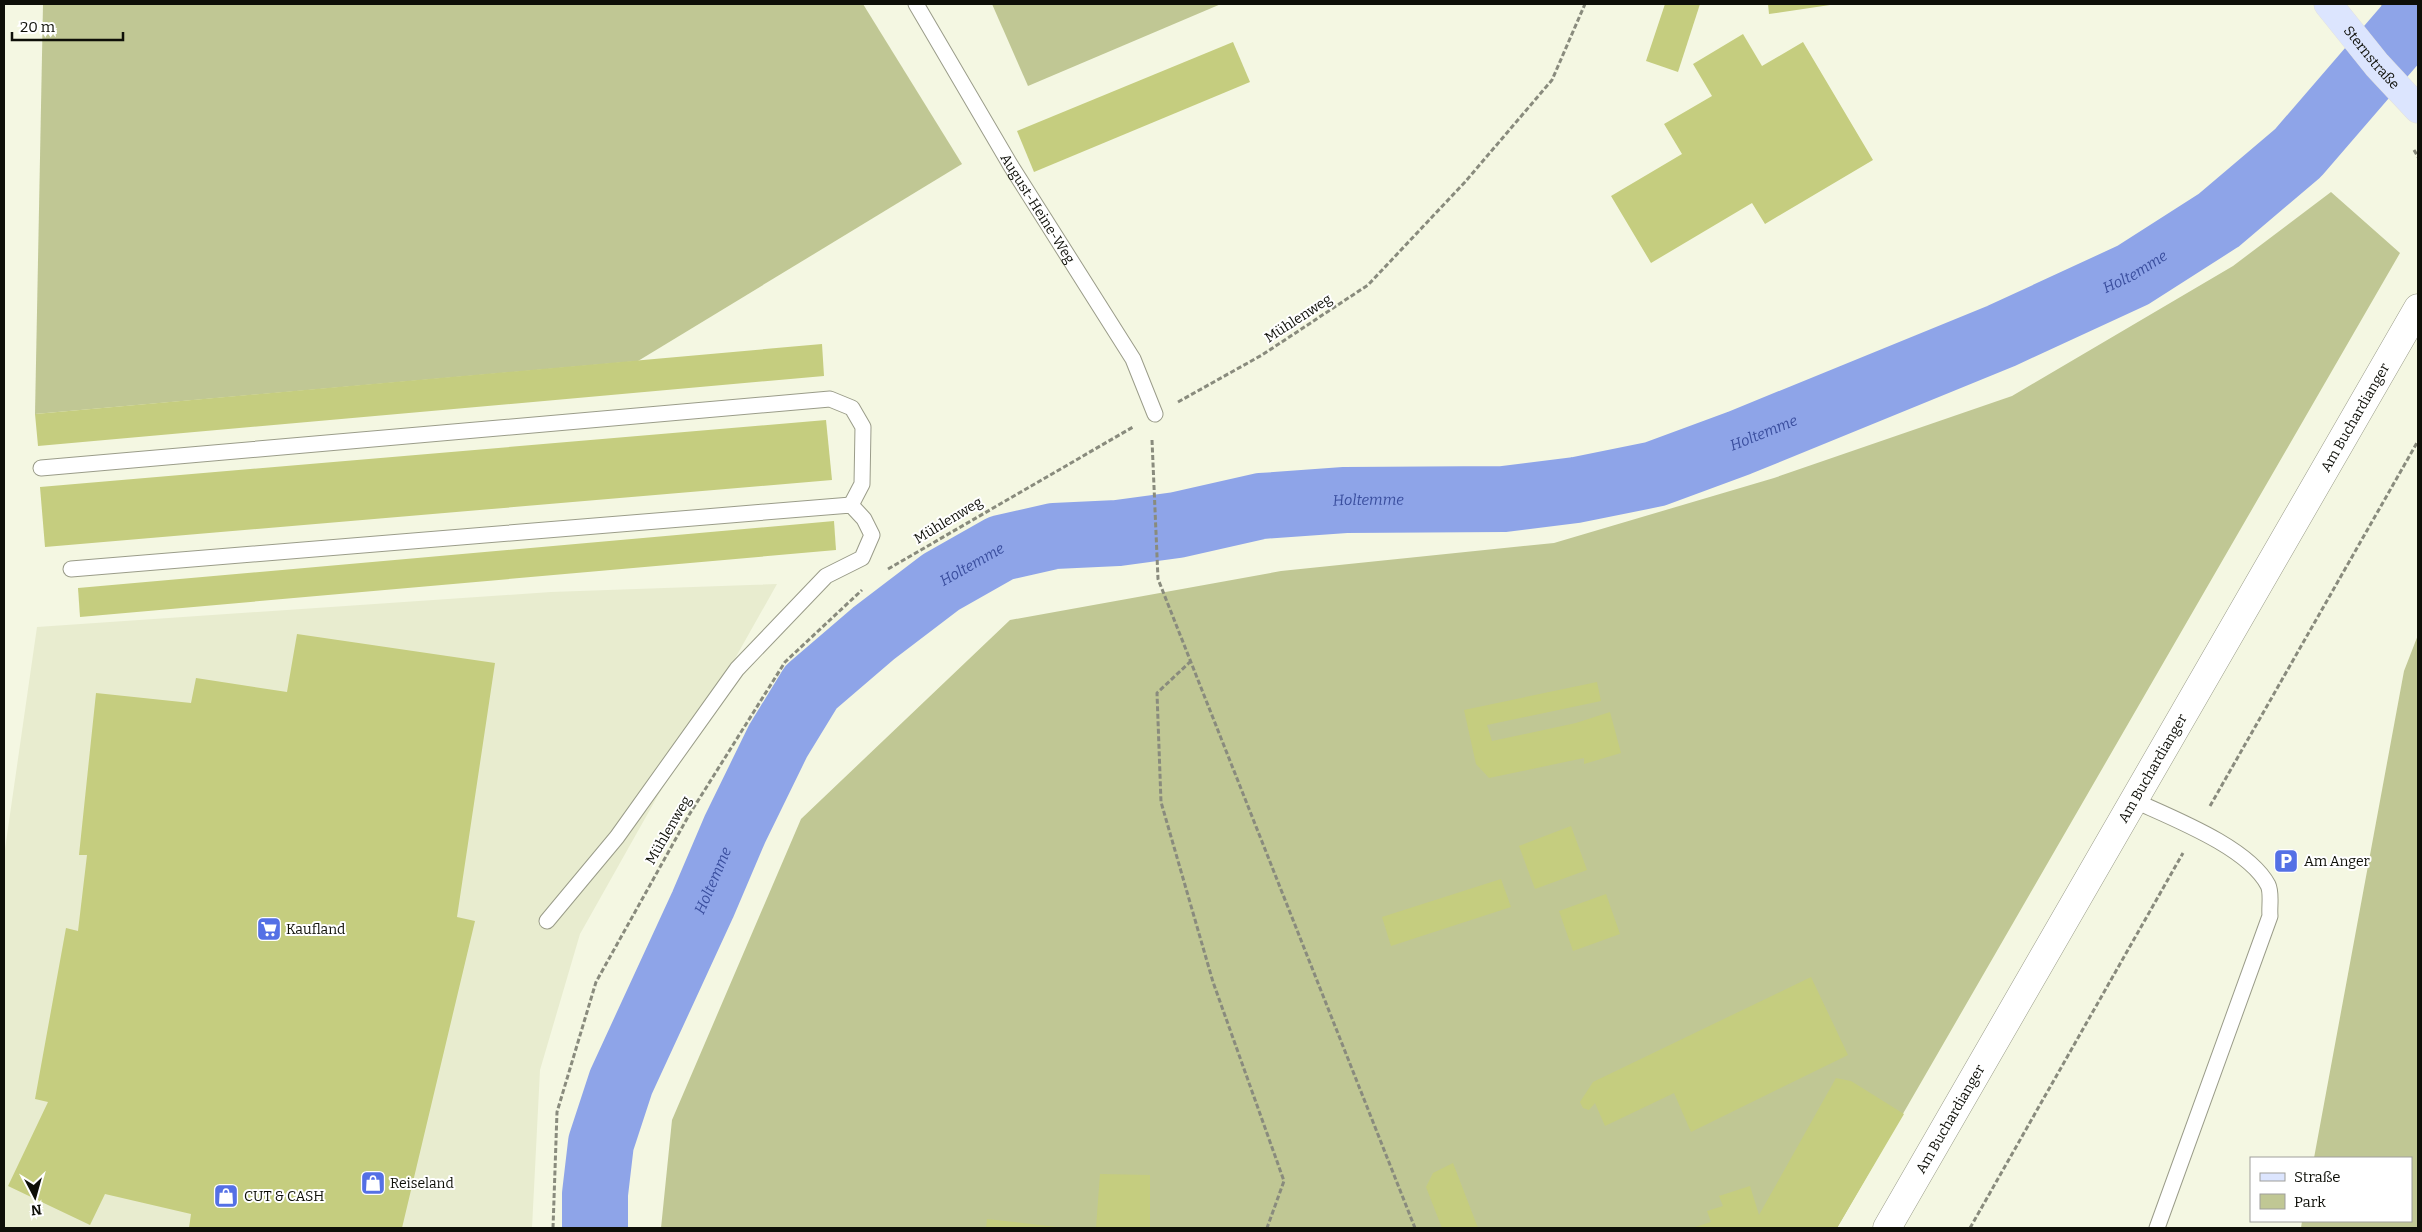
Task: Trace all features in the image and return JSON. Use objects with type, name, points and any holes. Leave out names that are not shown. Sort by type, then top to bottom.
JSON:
[{"type":"main road","name":"Sternstraße","points":[[2330,8],[2377,65],[2418,109]]},
{"type":"main road","name":"Am Buchardianger","points":[[1888,1228],[2418,308]]},
{"type":"lane","name":"August-Heine-Weg","points":[[916,4],[1011,166],[1133,359],[1156,414]]},
{"type":"lane","points":[[41,468],[830,399],[852,408],[863,427],[862,484],[851,505]]},
{"type":"lane","points":[[71,569],[851,505]]},
{"type":"lane","points":[[547,921],[617,837],[737,669],[826,576],[862,558],[872,535],[864,520],[851,505]]},
{"type":"lane","points":[[2133,800],[2196,830],[2249,861],[2269,887],[2270,916],[2157,1228]]},
{"type":"path","name":"Mühlenweg","points":[[887,569],[1156,414],[1262,356],[1368,285],[1466,182],[1552,80],[1585,4]]},
{"type":"path","points":[[2414,150],[2418,157]]},
{"type":"path","points":[[1152,442],[1158,579],[1415,1228]]},
{"type":"path","name":"Mühlenweg","points":[[553,1228],[557,1112],[596,982],[689,815],[785,662],[864,588]]},
{"type":"path","points":[[1191,661],[1157,694],[1161,802],[1212,982],[1284,1181],[1267,1228]]},
{"type":"shaded area","points":[[777,584],[580,934],[540,1070],[532,1228],[4,1228],[4,856],[37,627],[551,592]]},
{"type":"green space","points":[[43,4],[863,4],[962,164],[638,361],[35,414]]},
{"type":"green space","points":[[992,4],[1221,4],[1028,86]]},
{"type":"green space","points":[[2380,4],[2418,4],[2418,47]]},
{"type":"green space","points":[[2331,192],[2400,253],[1837,1228],[661,1228],[672,1120],[801,819],[1010,620],[1281,571],[1554,543],[1774,478],[2012,396],[2233,266]]},
{"type":"green space","points":[[2418,635],[2418,1228],[2301,1228],[2302,1222],[2412,1222],[2412,1157],[2314,1157],[2404,671]]},
{"type":"building","points":[[1665,4],[1700,4],[1678,72],[1646,61]]},
{"type":"building","points":[[1768,4],[1830,4],[1830,5],[1769,14]]},
{"type":"building","points":[[1743,34],[1762,66],[1803,42],[1873,160],[1765,224],[1752,203],[1651,263],[1611,196],[1682,154],[1664,124],[1712,96],[1693,64]]},
{"type":"building","points":[[1233,42],[1250,82],[1034,172],[1017,131]]},
{"type":"building","points":[[822,344],[824,376],[38,446],[35,414]]},
{"type":"building","points":[[826,420],[832,480],[45,547],[40,487]]},
{"type":"building","points":[[834,521],[836,550],[80,617],[78,588]]},
{"type":"building","points":[[297,634],[495,663],[457,917],[475,921],[402,1228],[189,1228],[191,1214],[105,1194],[90,1225],[8,1186],[48,1102],[35,1099],[66,928],[78,931],[87,855],[79,855],[96,693],[191,703],[196,678],[287,692]]},
{"type":"building","points":[[1597,682],[1601,701],[1487,725],[1492,741],[1576,723],[1610,712],[1621,753],[1584,764],[1584,758],[1489,778],[1476,764],[1464,710]]},
{"type":"building","points":[[1571,826],[1587,870],[1535,889],[1519,846]]},
{"type":"building","points":[[1501,879],[1511,907],[1391,946],[1382,917]]},
{"type":"building","points":[[1606,894],[1620,934],[1573,951],[1559,911]]},
{"type":"building","points":[[1811,977],[1848,1055],[1691,1132],[1674,1093],[1605,1126],[1595,1103],[1589,1110],[1583,1108],[1580,1102],[1593,1082]]},
{"type":"building","points":[[1836,1078],[1851,1081],[1904,1114],[1837,1228],[1692,1228],[1711,1222],[1707,1211],[1723,1206],[1719,1196],[1750,1186],[1759,1215]]},
{"type":"building","points":[[1453,1163],[1478,1228],[1442,1228],[1426,1187],[1433,1173]]},
{"type":"building","points":[[1100,1174],[1150,1175],[1150,1228],[1096,1228]]},
{"type":"building","points":[[987,1219],[1057,1227],[986,1228]]},
{"type":"waterway","name":"Holtemme","points":[[595,1228],[595,1194],[601,1143],[621,1082],[703,904],[735,829],[778,741],[811,687],[874,633],[941,582],[1001,548],[1054,536],[1118,533],[1177,525],[1261,506],[1345,500],[1504,499],[1576,490],[1655,474],[1739,443],[2001,336],[2133,275],[2219,220],[2298,153],[2418,14]]},
{"type":"place","name":"Am Anger","points":[[2286,861]]},
{"type":"place","name":"Kaufland","points":[[269,929]]},
{"type":"place","name":"Reiseland","points":[[373,1183]]},
{"type":"place","name":"CUT & CASH","points":[[226,1196]]}]
